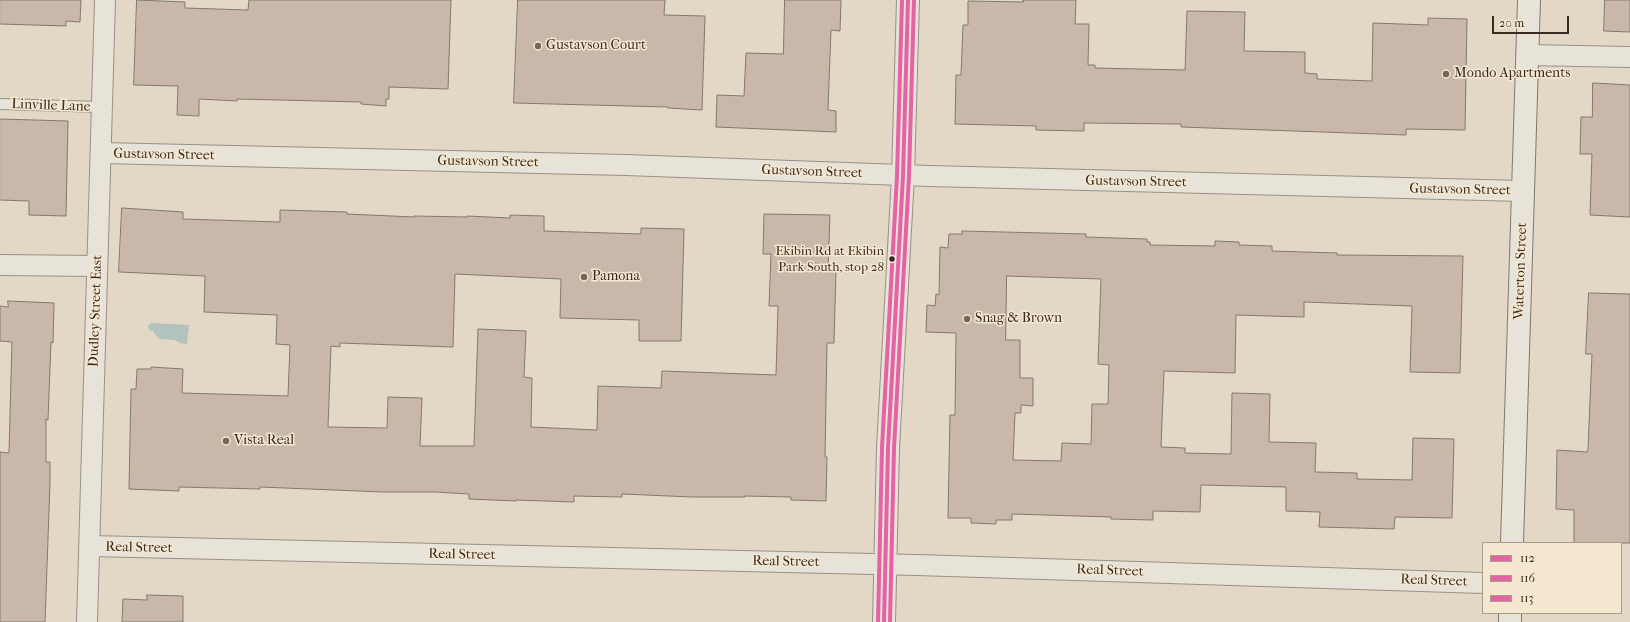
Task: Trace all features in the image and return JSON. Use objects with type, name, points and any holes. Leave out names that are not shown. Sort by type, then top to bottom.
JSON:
[{"type":"street","name":"Dudley Street East","points":[[87,622],[105,0]]},
{"type":"street","points":[[884,622],[884,564],[888,448],[903,176],[908,0]]},
{"type":"street","name":"Waterton Street","points":[[1512,542],[1529,0]]},
{"type":"street","points":[[1527,54],[1630,57]]},
{"type":"street","name":"Gustavson Street","points":[[101,153],[612,165],[903,176],[1523,192]]},
{"type":"street","points":[[0,266],[98,266]]},
{"type":"street","name":"Real Street","points":[[90,546],[884,564],[1482,583]]},
{"type":"lane","name":"Linville Lane","points":[[0,104],[102,107]]},
{"type":"shaded area","points":[[151,323],[189,325],[187,344],[180,343],[175,340],[159,339],[153,331],[149,330],[148,326]]},
{"type":"building","points":[[0,0],[81,0],[80,22],[66,21],[66,26],[0,24]]},
{"type":"building","points":[[137,0],[185,2],[185,8],[248,10],[249,0],[451,0],[448,89],[389,87],[389,99],[386,99],[386,106],[361,104],[361,102],[237,99],[237,101],[199,99],[199,116],[177,115],[178,86],[134,85]]},
{"type":"building","points":[[518,0],[665,0],[664,15],[705,16],[702,110],[668,107],[514,103]]},
{"type":"building","points":[[785,0],[841,0],[840,31],[831,30],[828,110],[836,111],[836,132],[716,127],[717,95],[744,96],[746,53],[783,54]]},
{"type":"building","points":[[1023,0],[1076,0],[1075,24],[1089,24],[1088,65],[1095,65],[1095,68],[1185,70],[1187,11],[1245,12],[1244,51],[1305,52],[1305,73],[1317,74],[1317,79],[1372,81],[1373,23],[1428,25],[1428,18],[1467,19],[1465,130],[1406,129],[1406,135],[1181,127],[1181,124],[1084,123],[1084,131],[1036,130],[1036,126],[955,124],[956,75],[961,75],[963,25],[968,25],[968,1],[1023,2]]},
{"type":"building","points":[[1605,0],[1630,0],[1630,32],[1604,31]]},
{"type":"building","points":[[1593,83],[1630,85],[1630,217],[1590,215],[1592,154],[1580,154],[1581,117],[1592,117]]},
{"type":"building","points":[[0,119],[68,121],[66,216],[29,215],[29,201],[0,200]]},
{"type":"building","points":[[122,208],[183,212],[183,219],[280,222],[280,210],[347,212],[347,214],[414,217],[467,216],[510,218],[510,215],[544,216],[544,231],[641,234],[641,228],[684,229],[681,341],[639,341],[639,320],[560,318],[561,279],[455,274],[453,347],[340,343],[340,347],[331,346],[328,427],[387,428],[388,397],[422,398],[420,446],[474,446],[478,329],[526,331],[524,377],[532,378],[531,427],[597,430],[598,386],[661,388],[662,371],[776,375],[778,306],[769,306],[771,254],[763,254],[764,214],[830,215],[828,270],[836,270],[834,343],[827,343],[825,457],[827,457],[826,501],[791,500],[791,497],[692,497],[622,494],[622,497],[574,496],[574,502],[469,499],[469,494],[435,492],[383,492],[260,487],[260,489],[179,487],[179,491],[129,489],[131,389],[136,389],[137,369],[151,369],[151,367],[183,369],[182,393],[288,396],[290,345],[276,344],[277,315],[204,312],[205,276],[119,272]]},
{"type":"building","points":[[962,231],[1086,234],[1086,237],[1147,239],[1147,242],[1150,242],[1150,245],[1215,246],[1215,241],[1239,242],[1239,245],[1272,246],[1272,251],[1337,253],[1337,255],[1463,256],[1460,373],[1410,372],[1412,306],[1304,302],[1304,317],[1236,315],[1235,373],[1164,371],[1161,447],[1185,448],[1185,453],[1231,454],[1232,393],[1270,394],[1269,442],[1316,443],[1315,472],[1357,473],[1357,479],[1412,480],[1413,438],[1454,439],[1452,518],[1395,517],[1394,529],[1319,527],[1320,512],[1286,511],[1286,487],[1201,485],[1200,512],[1153,511],[1153,520],[1111,519],[1111,517],[1012,514],[1012,520],[996,520],[996,524],[971,523],[971,518],[948,518],[950,415],[955,415],[956,333],[926,332],[927,305],[935,306],[936,294],[939,295],[940,247],[948,248],[949,234],[962,234]],"holes":[[[1007,276],[1101,279],[1098,364],[1109,365],[1108,404],[1092,404],[1091,444],[1062,443],[1061,461],[1013,460],[1015,413],[1021,413],[1021,405],[1033,406],[1033,378],[1020,378],[1020,340],[1006,340]]]},
{"type":"building","points":[[1589,293],[1630,294],[1630,543],[1574,542],[1574,510],[1556,509],[1557,450],[1587,452],[1588,449],[1592,354],[1586,354]]},
{"type":"building","points":[[8,301],[54,303],[48,420],[46,419],[46,462],[50,462],[50,482],[45,622],[0,622],[0,452],[9,453],[12,342],[0,341],[0,306],[8,307]]},
{"type":"building","points":[[147,595],[183,596],[183,622],[122,622],[123,599],[147,600]]},
{"type":"transit line","name":"113","points":[[878,622],[882,448],[897,176],[902,0]]},
{"type":"transit line","name":"112","points":[[884,622],[888,448],[903,176],[908,0]]},
{"type":"transit line","name":"116","points":[[890,622],[894,448],[909,176],[914,0]]},
{"type":"place","name":"Gustavson Court","points":[[538,46]]},
{"type":"place","name":"Mondo Apartments","points":[[1446,74]]},
{"type":"place","name":"Ekibin Rd at Ekibin Park South, stop 28","points":[[892,259]]},
{"type":"place","name":"Pamona","points":[[584,277]]},
{"type":"place","name":"Snag & Brown","points":[[967,319]]},
{"type":"place","name":"Vista Real","points":[[226,441]]}]
